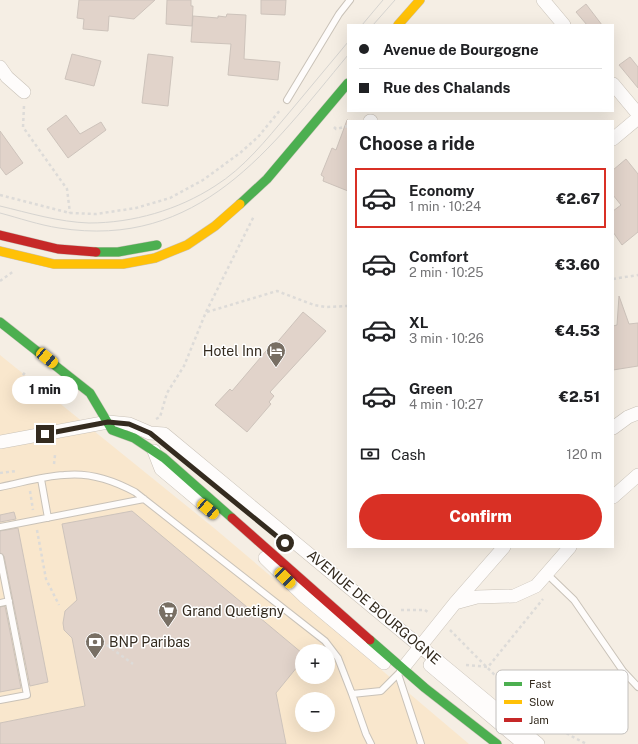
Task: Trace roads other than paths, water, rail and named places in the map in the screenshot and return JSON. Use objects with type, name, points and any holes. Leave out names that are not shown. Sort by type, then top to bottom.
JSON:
[{"type":"main road","points":[[399,24],[420,0]]},
{"type":"main road","points":[[0,251],[54,264],[123,264],[155,258],[187,245],[214,226],[268,179],[347,83]]},
{"type":"main road","points":[[180,237],[214,226]]},
{"type":"main road","points":[[0,235],[50,248],[99,252],[145,248],[166,242]]},
{"type":"main road","points":[[0,322],[90,393],[110,426]]},
{"type":"main road","name":"AVENUE DE BOURGOGNE","points":[[110,426],[141,441],[154,451]]},
{"type":"main road","name":"AVENUE DE BOURGOGNE","points":[[401,671],[497,744]]},
{"type":"street","points":[[543,0],[563,24]]},
{"type":"street","points":[[0,67],[7,77],[24,92]]},
{"type":"street","points":[[614,85],[638,114]]},
{"type":"street","points":[[614,138],[638,118]]},
{"type":"street","points":[[614,427],[628,417],[638,413]]},
{"type":"street","name":"AVENUE DE BOURGOGNE","points":[[0,442],[88,425],[110,426],[129,424],[151,427],[364,608],[496,711]]},
{"type":"street","name":"AVENUE DE BOURGOGNE","points":[[154,451],[161,468],[256,549],[305,597],[401,671],[484,744]]},
{"type":"street","points":[[614,496],[638,475]]},
{"type":"street","points":[[401,671],[455,603],[503,548]]},
{"type":"street","points":[[455,603],[477,597],[514,596],[536,586],[552,578],[569,548]]},
{"type":"street","name":"AVENUE DE BOURGOGNE","points":[[418,649],[496,719]]},
{"type":"street","name":"AVENUE DE BOURGOGNE","points":[[513,734],[524,744]]},
{"type":"street","name":"AVENUE DE BOURGOGNE","points":[[525,734],[538,744]]},
{"type":"lane","points":[[287,100],[339,14],[350,0]]},
{"type":"lane","points":[[0,488],[64,474],[90,476],[114,481],[135,492],[325,641],[338,658],[371,744]]},
{"type":"lane","points":[[41,479],[48,518]]},
{"type":"lane","points":[[0,527],[144,499]]},
{"type":"lane","points":[[0,557],[27,695],[0,700]]},
{"type":"lane","points":[[552,578],[574,600],[622,670]]},
{"type":"lane","points":[[0,603],[8,601]]},
{"type":"lane","points":[[352,694],[381,691],[401,671],[421,744]]},
{"type":"lane","points":[[628,676],[638,687]]},
{"type":"tram line","points":[[363,24],[383,0]]},
{"type":"tram line","points":[[374,24],[395,0]]},
{"type":"tram line","points":[[0,206],[55,219],[89,223],[122,221],[138,218],[155,214],[186,202],[215,186],[236,171],[271,134],[347,43]]},
{"type":"tram line","points":[[0,213],[59,228],[108,231],[152,223],[191,208],[227,185],[259,157],[290,125],[347,56]]},
{"type":"place","name":"Hotel Inn","points":[[276,368]]},
{"type":"place","name":"Grand Quetigny","points":[[168,628]]},
{"type":"place","name":"BNP Paribas","points":[[95,659]]}]
